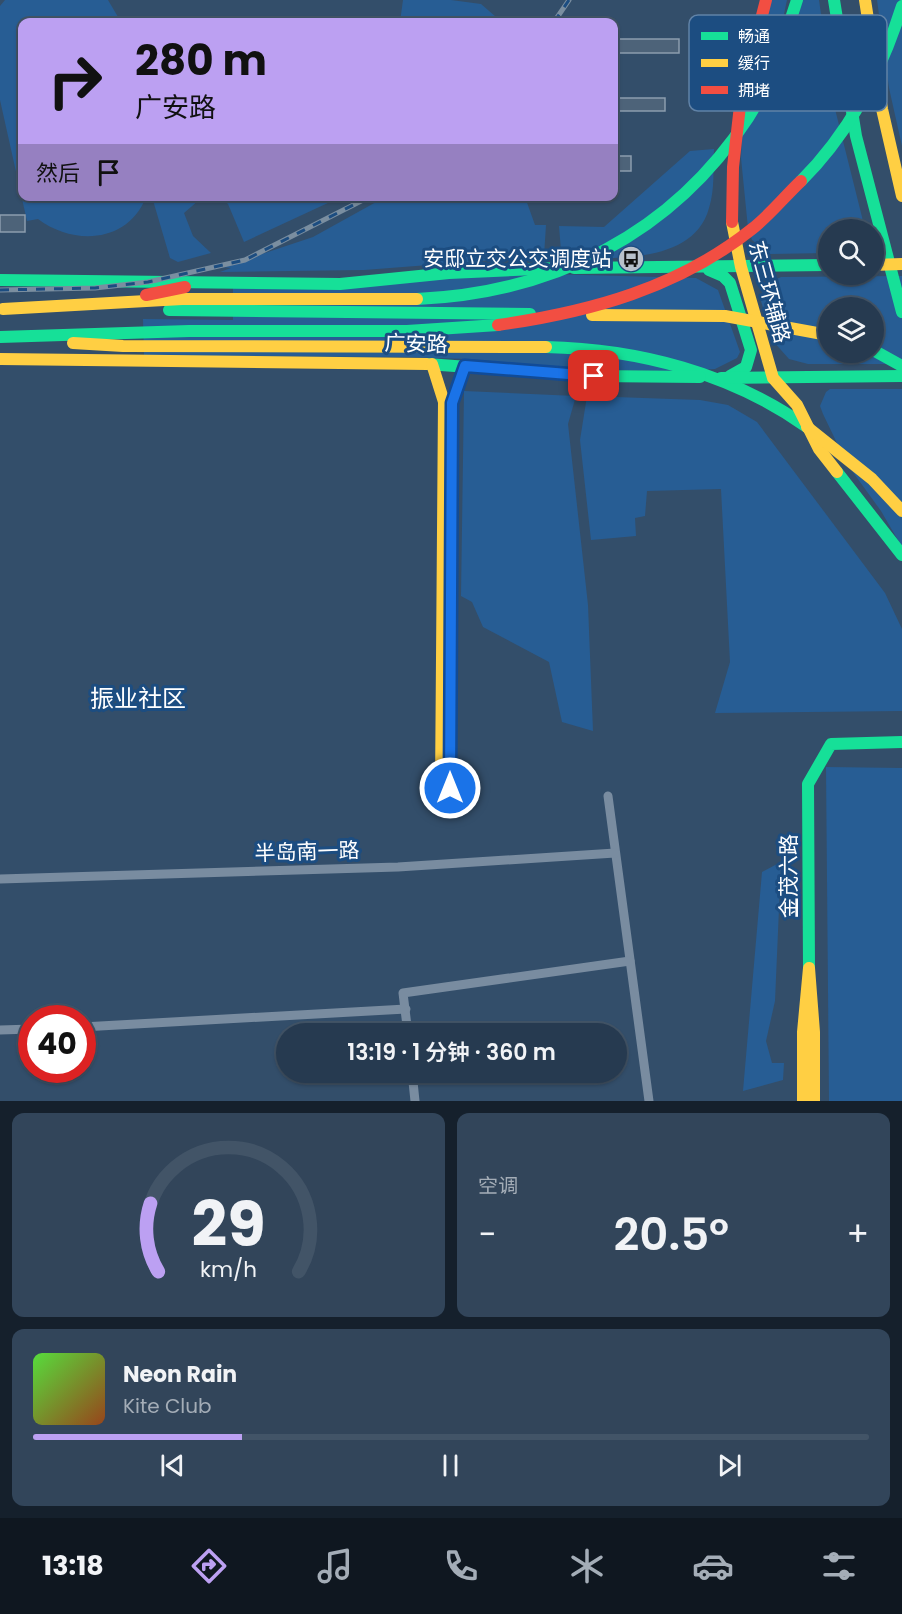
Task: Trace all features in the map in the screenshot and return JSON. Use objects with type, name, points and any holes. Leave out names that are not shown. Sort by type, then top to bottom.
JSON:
[{"type":"main road","name":"东三环辅路","points":[[762,15],[766,0]]},
{"type":"main road","points":[[791,15],[796,0]]},
{"type":"main road","points":[[834,0],[836,15]]},
{"type":"main road","points":[[865,0],[867,15]]},
{"type":"main road","points":[[887,50],[902,6]]},
{"type":"main road","name":"东三环辅路","points":[[739,111],[733,167],[732,229],[773,378],[797,405],[825,457],[902,555]]},
{"type":"main road","points":[[1,309],[120,299],[446,297],[527,282],[579,265],[641,231],[666,213],[704,177],[751,111]]},
{"type":"main road","points":[[852,111],[879,232],[902,312]]},
{"type":"main road","points":[[0,337],[146,330],[391,332],[500,327],[583,312],[654,288],[720,251],[764,218],[800,183],[855,111]]},
{"type":"main road","points":[[882,111],[902,196]]},
{"type":"main road","points":[[884,265],[902,264]]},
{"type":"main road","points":[[0,280],[340,284],[505,270],[818,265]]},
{"type":"main road","points":[[698,267],[723,276],[730,283],[751,350],[751,361],[747,368],[723,378]]},
{"type":"main road","points":[[120,299],[209,282]]},
{"type":"main road","points":[[1,309],[725,316],[818,332]]},
{"type":"main road","points":[[0,337],[123,346],[541,346],[602,351],[664,362],[729,384],[796,418],[836,446],[902,511]]},
{"type":"main road","points":[[884,356],[902,366]]},
{"type":"main road","name":"广安路","points":[[0,359],[432,364],[594,376],[773,378],[902,376]]},
{"type":"main road","points":[[432,364],[444,402],[446,787],[452,403],[465,366]]},
{"type":"main road","name":"金茂六路","points":[[814,1101],[814,1032],[809,968],[808,784],[831,744],[902,742]]},
{"type":"main road","name":"金茂六路","points":[[803,1101],[803,1032],[809,968]]},
{"type":"street","points":[[608,796],[649,1101]]},
{"type":"street","name":"半岛南一路","points":[[0,879],[398,867],[615,853]]},
{"type":"street","points":[[407,1023],[403,993],[630,960]]},
{"type":"street","points":[[96,1026],[405,1009]]},
{"type":"street","points":[[0,1030],[18,1029]]},
{"type":"street","points":[[413,1083],[415,1101]]},
{"type":"shaded area","points":[[5,0],[108,0],[119,18],[18,18],[18,181],[0,100],[0,6]]},
{"type":"shaded area","points":[[403,0],[451,0],[481,4],[496,17],[495,18],[401,18]]},
{"type":"shaded area","points":[[770,0],[787,0],[784,15],[766,15]]},
{"type":"shaded area","points":[[802,0],[819,0],[821,15],[798,15]]},
{"type":"shaded area","points":[[877,0],[902,0],[902,146],[887,73],[887,15],[879,15]]},
{"type":"shaded area","points":[[743,111],[836,111],[862,219],[818,219],[818,253],[770,254],[752,240],[748,228],[741,158]]},
{"type":"shaded area","points":[[714,149],[713,186],[709,208],[700,226],[687,240],[669,249],[649,254],[605,258],[565,257],[561,251],[559,226],[604,227],[690,151]]},
{"type":"shaded area","points":[[23,201],[144,201],[127,224],[99,235],[83,236],[68,233],[52,228],[38,219],[27,221]]},
{"type":"shaded area","points":[[153,201],[198,201],[184,213],[193,236],[211,253],[178,262],[170,258]]},
{"type":"shaded area","points":[[225,201],[330,202],[244,242]]},
{"type":"shaded area","points":[[378,201],[526,201],[535,225],[546,225],[544,256],[364,270],[220,272],[231,268],[223,267],[313,237]]},
{"type":"shaded area","points":[[510,273],[696,278],[718,290],[740,352],[737,358],[715,369],[678,371],[586,370],[469,359],[402,357],[144,356],[143,319],[233,320],[233,288]]},
{"type":"shaded area","points":[[884,276],[902,276],[902,364],[808,364],[789,359],[773,341],[761,301],[764,285],[781,277],[818,277],[818,285],[884,285]]},
{"type":"shaded area","points":[[830,389],[902,389],[902,547],[881,511],[847,464],[823,414],[820,406],[826,392]]},
{"type":"shaded area","points":[[464,391],[576,396],[568,424],[588,605],[593,731],[562,722],[549,662],[483,627],[472,602],[461,596]]},
{"type":"shaded area","points":[[587,396],[700,400],[728,405],[757,422],[885,593],[902,629],[902,711],[715,713],[730,662],[721,489],[647,491],[645,516],[635,518],[636,536],[591,540],[580,440]]},
{"type":"shaded area","points":[[826,767],[902,768],[902,1101],[829,1101]]},
{"type":"shaded area","points":[[781,862],[775,1001],[766,1041],[772,1063],[784,1063],[783,1080],[743,1091],[762,872]]},
{"type":"building","points":[[618,39],[679,39],[679,53],[618,53]]},
{"type":"building","points":[[618,98],[665,98],[665,111],[618,111]]},
{"type":"building","points":[[618,156],[631,156],[631,171],[618,171]]},
{"type":"building","points":[[0,215],[25,215],[25,232],[0,232]]},
{"type":"railway","points":[[557,18],[569,0]]},
{"type":"railway","points":[[0,290],[95,288],[148,282],[245,260],[361,201]]},
{"type":"traffic: fast","points":[[792,15],[797,0]]},
{"type":"traffic: fast","points":[[834,0],[836,15]]},
{"type":"traffic: fast","points":[[887,49],[902,6]]},
{"type":"traffic: fast","points":[[417,299],[467,294],[516,284],[562,270],[605,250],[646,225],[683,194],[718,159],[752,111]]},
{"type":"traffic: fast","points":[[852,111],[856,136],[902,312]]},
{"type":"traffic: fast","points":[[801,181],[834,142],[855,111]]},
{"type":"traffic: fast","points":[[574,268],[818,265]]},
{"type":"traffic: fast","points":[[0,280],[340,284],[449,273],[557,268]]},
{"type":"traffic: fast","points":[[709,270],[723,276],[730,283],[751,350],[746,367],[730,376]]},
{"type":"traffic: fast","points":[[169,310],[530,314]]},
{"type":"traffic: fast","points":[[0,337],[189,331],[407,331],[498,325]]},
{"type":"traffic: fast","points":[[546,347],[581,349],[649,359],[715,378],[778,408],[807,427]]},
{"type":"traffic: fast","points":[[884,356],[902,366]]},
{"type":"traffic: fast","points":[[427,364],[594,376],[700,377]]},
{"type":"traffic: fast","points":[[452,417],[452,403],[465,366]]},
{"type":"traffic: fast","points":[[721,378],[902,376]]},
{"type":"traffic: fast","points":[[837,472],[902,555]]},
{"type":"traffic: fast","points":[[809,968],[808,784],[831,744],[902,742]]},
{"type":"traffic: slow","points":[[865,0],[867,15]]},
{"type":"traffic: slow","points":[[882,111],[902,196]]},
{"type":"traffic: slow","points":[[732,222],[741,267],[773,378],[797,405],[819,449],[837,472]]},
{"type":"traffic: slow","points":[[884,265],[902,264]]},
{"type":"traffic: slow","points":[[3,309],[182,299],[417,299]]},
{"type":"traffic: slow","points":[[592,315],[725,316],[818,333]]},
{"type":"traffic: slow","points":[[73,343],[123,346],[546,347]]},
{"type":"traffic: slow","points":[[0,359],[427,364]]},
{"type":"traffic: slow","points":[[432,364],[444,402],[441,787]]},
{"type":"traffic: slow","points":[[807,427],[872,479],[902,511]]},
{"type":"traffic: slow","points":[[803,1101],[803,1032],[809,968],[814,1032],[814,1101]]},
{"type":"traffic: jam","points":[[762,15],[766,0]]},
{"type":"traffic: jam","points":[[732,222],[733,167],[739,111]]},
{"type":"traffic: jam","points":[[498,325],[566,313],[632,294],[663,282],[724,250],[765,218],[801,181]]},
{"type":"traffic: jam","points":[[146,295],[185,287]]},
{"type":"place","name":"安邸立交公交调度站","points":[[631,259]]},
{"type":"district","name":"振业社区","points":[[138,699]]},
{"type":"route","points":[[450,788],[452,403],[465,366],[594,376]]}]
